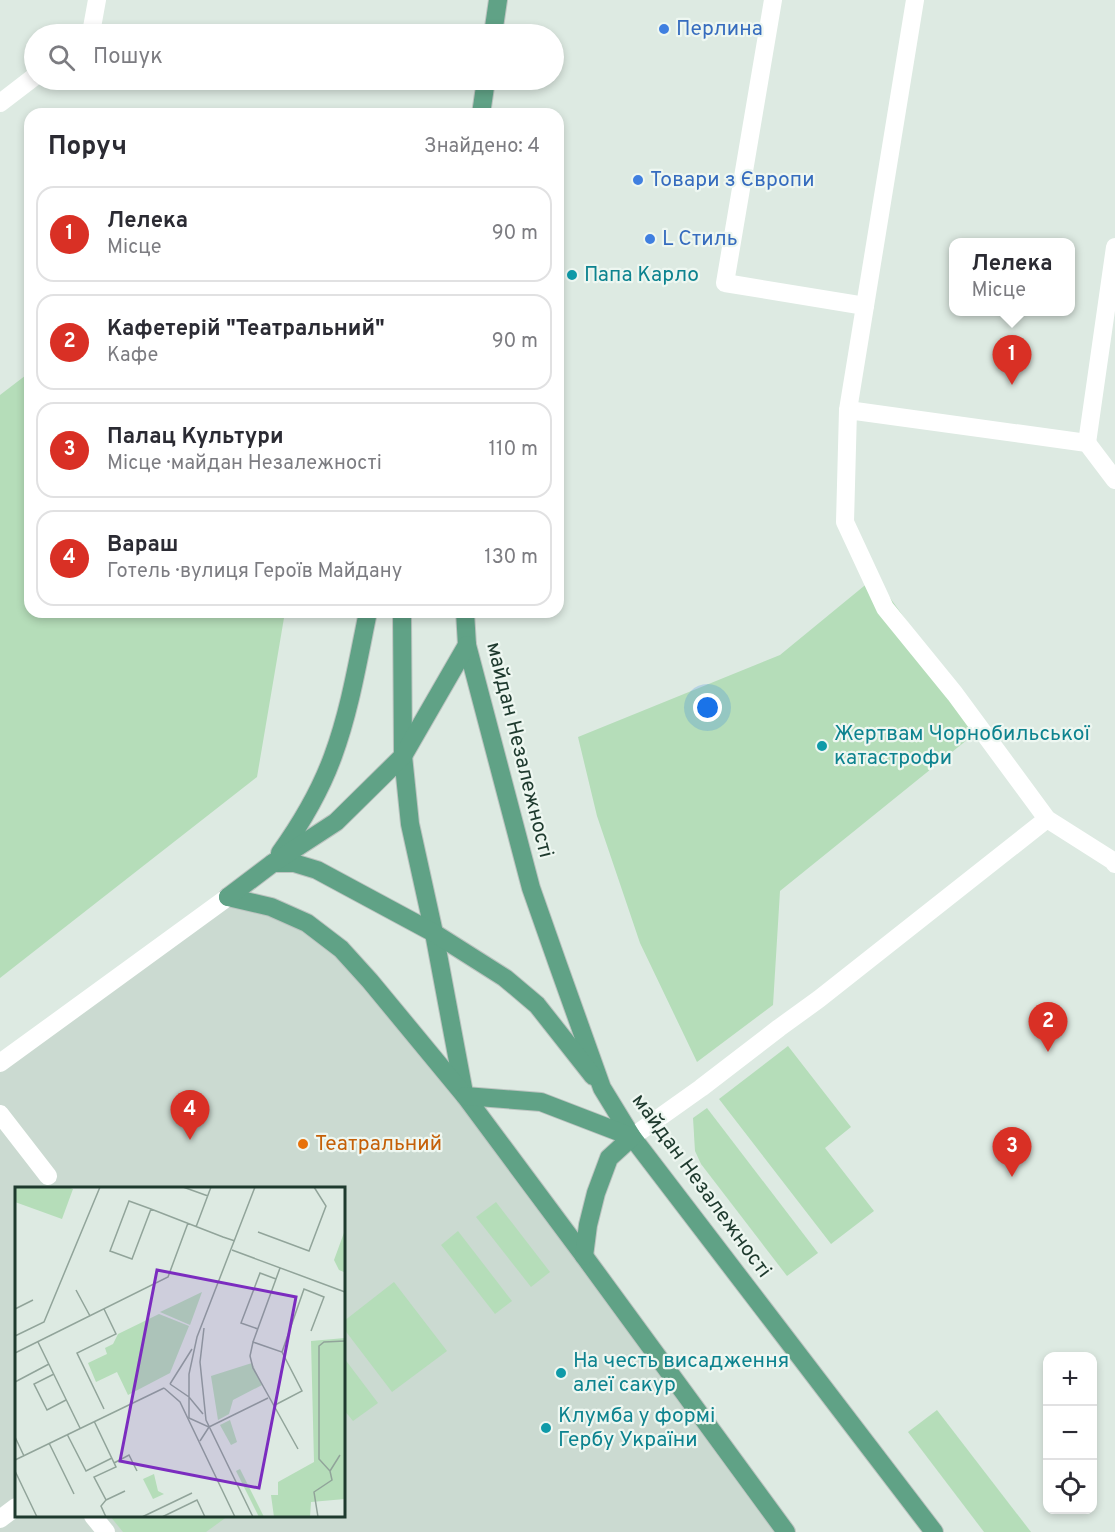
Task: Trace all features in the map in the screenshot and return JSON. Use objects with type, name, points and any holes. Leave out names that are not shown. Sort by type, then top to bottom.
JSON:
[{"type":"main road","points":[[494,24],[498,0]]},
{"type":"main road","points":[[482,108],[485,90]]},
{"type":"main road","points":[[273,863],[294,833],[333,757],[347,711],[367,618]]},
{"type":"main road","points":[[402,618],[403,756],[410,824],[434,933],[465,1096]]},
{"type":"main road","name":"майдан Незалежності","points":[[465,618],[467,645],[531,888],[602,1088],[632,1137],[934,1532]]},
{"type":"main road","points":[[228,897],[273,863],[336,822],[403,756],[467,645]]},
{"type":"main road","points":[[273,863],[294,863],[317,870],[434,933],[506,978],[537,1005],[602,1088]]},
{"type":"main road","points":[[228,897],[271,907],[307,922],[341,949],[370,981],[465,1096],[786,1532]]},
{"type":"main road","points":[[465,1096],[541,1102],[632,1137],[609,1158],[596,1193],[588,1225],[584,1256]]},
{"type":"street","points":[[93,24],[97,0]]},
{"type":"street","points":[[773,0],[725,283],[865,306]]},
{"type":"street","points":[[915,0],[848,410],[845,522],[885,608],[955,694],[1047,819],[1114,862]]},
{"type":"street","points":[[0,103],[24,85]]},
{"type":"street","points":[[1087,444],[1115,247]]},
{"type":"street","points":[[848,410],[1087,444],[1115,480]]},
{"type":"street","points":[[632,1137],[819,999],[1047,819]]},
{"type":"street","points":[[0,1063],[228,897]]},
{"type":"street","points":[[0,1114],[48,1176]]},
{"type":"street","points":[[0,1519],[15,1508]]},
{"type":"street","points":[[95,1517],[106,1532]]},
{"type":"shaded area","points":[[228,897],[271,907],[370,981],[786,1532],[0,1532],[0,1063]]},
{"type":"green space","points":[[24,377],[24,618],[284,618],[257,777],[0,978],[0,395]]},
{"type":"green space","points":[[875,577],[983,727],[780,891],[773,1005],[697,1062],[640,943],[597,816],[578,737],[780,655]]},
{"type":"green space","points":[[788,1046],[851,1127],[825,1148],[874,1211],[831,1244],[719,1099]]},
{"type":"green space","points":[[707,1108],[818,1253],[787,1276],[701,1164],[695,1151],[693,1118]]},
{"type":"green space","points":[[496,1202],[550,1272],[531,1287],[476,1217]]},
{"type":"green space","points":[[458,1231],[512,1301],[495,1314],[441,1245]]},
{"type":"green space","points":[[394,1282],[447,1351],[392,1392],[345,1330],[345,1320]]},
{"type":"green space","points":[[345,1359],[378,1403],[353,1421],[345,1411]]},
{"type":"green space","points":[[937,1410],[1031,1532],[984,1532],[908,1432]]},
{"type":"green space","points":[[111,1517],[227,1517],[206,1532],[123,1532]]},
{"type":"place","name":"Перлина","points":[[664,29]]},
{"type":"place","name":"Товари з Європи","points":[[638,180]]},
{"type":"place","name":"L Стиль","points":[[650,239]]},
{"type":"place","name":"Папа Карло","points":[[572,275]]},
{"type":"place","name":"Лелека","points":[[1012,385]]},
{"type":"place","name":"Жертвам Чорнобильської катастрофи","points":[[822,746]]},
{"type":"place","name":"Кафетерій \"Театральний\"","points":[[1048,1052]]},
{"type":"place","name":"Вараш","points":[[190,1140]]},
{"type":"place","name":"Театральний","points":[[303,1144]]},
{"type":"place","name":"Палац Культури","points":[[1012,1177]]},
{"type":"place","name":"На честь висадження алеї сакур","points":[[561,1373]]},
{"type":"place","name":"Клумба у формі Гербу України","points":[[546,1428]]}]
